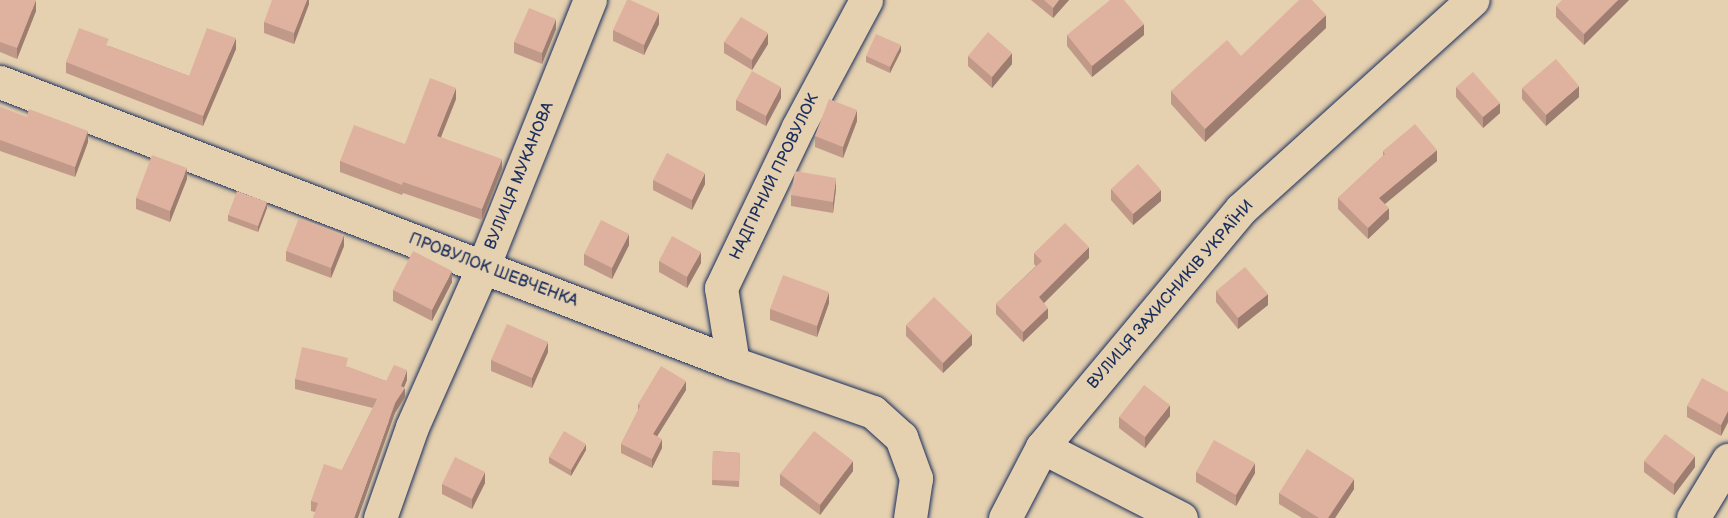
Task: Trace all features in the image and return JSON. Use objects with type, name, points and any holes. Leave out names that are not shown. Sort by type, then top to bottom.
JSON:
[{"type":"street","name":"ВУЛИЦЯ МУКАНОВА","points":[[380,518],[412,427],[483,267],[590,0]]},
{"type":"street","name":"НАДГІРНИЙ ПРОВУЛОК","points":[[733,363],[721,288],[798,127],[866,0]]},
{"type":"street","name":"ВУЛИЦЯ ЗАХИСНИКІВ УКРАЇНИ","points":[[1005,518],[1042,447],[1241,209],[1473,0]]},
{"type":"street","name":"ПРОВУЛОК ШЕВЧЕНКА","points":[[0,82],[733,363],[873,412],[901,437],[916,478],[909,518]]},
{"type":"street","points":[[1042,447],[1180,518]]},
{"type":"street","points":[[1693,518],[1728,460]]},
{"type":"building","points":[[0,0],[36,0],[17,48],[0,42]]},
{"type":"building","points":[[272,0],[307,0],[294,33],[264,22]]},
{"type":"building","points":[[627,0],[659,13],[644,45],[613,30]]},
{"type":"building","points":[[1044,0],[1059,0],[1053,8]]},
{"type":"building","points":[[1110,0],[1124,0],[1144,24],[1092,66],[1067,35]]},
{"type":"building","points":[[1299,0],[1312,0],[1326,15],[1205,129],[1171,91],[1227,40],[1241,56]]},
{"type":"building","points":[[1562,0],[1618,0],[1584,34],[1556,6]]},
{"type":"building","points":[[529,8],[556,19],[542,53],[514,42]]},
{"type":"building","points":[[741,17],[768,33],[752,60],[724,42]]},
{"type":"building","points":[[79,28],[109,39],[106,45],[189,76],[207,28],[236,38],[203,116],[66,62]]},
{"type":"building","points":[[988,32],[1012,53],[992,77],[968,56]]},
{"type":"building","points":[[876,34],[901,45],[890,67],[866,56]]},
{"type":"building","points":[[1556,59],[1579,86],[1546,115],[1522,88]]},
{"type":"building","points":[[752,71],[781,87],[766,116],[736,100]]},
{"type":"building","points":[[1473,72],[1500,103],[1483,117],[1456,87]]},
{"type":"building","points":[[430,78],[456,88],[437,136],[502,159],[482,209],[403,182],[402,185],[340,161],[354,125],[405,144]]},
{"type":"building","points":[[829,99],[857,110],[843,147],[815,136]]},
{"type":"building","points":[[0,107],[27,117],[29,109],[88,131],[75,167],[0,140]]},
{"type":"building","points":[[1415,124],[1437,150],[1379,198],[1389,208],[1368,228],[1338,198],[1385,154],[1383,151]]},
{"type":"building","points":[[667,153],[705,173],[692,200],[653,180]]},
{"type":"building","points":[[152,155],[187,168],[170,211],[136,198]]},
{"type":"building","points":[[1138,164],[1161,190],[1133,214],[1111,189]]},
{"type":"building","points":[[795,171],[836,178],[833,202],[791,195]]},
{"type":"building","points":[[237,191],[267,202],[258,226],[228,215]]},
{"type":"building","points":[[299,218],[344,235],[331,268],[286,251]]},
{"type":"building","points":[[601,220],[629,234],[612,268],[584,254]]},
{"type":"building","points":[[1065,223],[1089,247],[1039,297],[1048,308],[1023,332],[996,304],[1042,261],[1034,253]]},
{"type":"building","points":[[672,236],[701,252],[687,277],[659,261]]},
{"type":"building","points":[[413,251],[452,271],[432,310],[393,290]]},
{"type":"building","points":[[1245,267],[1268,294],[1238,318],[1216,291]]},
{"type":"building","points":[[783,275],[829,292],[817,326],[770,309]]},
{"type":"building","points":[[934,297],[972,334],[943,363],[906,325]]},
{"type":"building","points":[[507,324],[548,342],[532,378],[491,360]]},
{"type":"building","points":[[302,347],[348,358],[346,366],[386,381],[394,365],[407,370],[401,386],[405,388],[395,403],[354,518],[313,518],[318,503],[311,501],[324,464],[342,470],[377,399],[295,379]]},
{"type":"building","points":[[661,366],[686,381],[653,434],[662,439],[652,459],[621,444],[640,406],[638,404]]},
{"type":"building","points":[[1702,378],[1728,392],[1728,411],[1721,425],[1687,406]]},
{"type":"building","points":[[1144,385],[1170,405],[1145,437],[1119,417]]},
{"type":"building","points":[[564,431],[586,444],[571,470],[549,457]]},
{"type":"building","points":[[814,431],[853,461],[820,505],[780,474]]},
{"type":"building","points":[[1665,434],[1695,456],[1674,484],[1644,461]]},
{"type":"building","points":[[1214,440],[1255,463],[1236,495],[1196,472]]},
{"type":"building","points":[[1307,449],[1354,479],[1328,518],[1319,518],[1279,493]]},
{"type":"building","points":[[713,451],[740,453],[739,481],[712,480]]},
{"type":"building","points":[[455,457],[485,472],[472,499],[442,484]]}]
